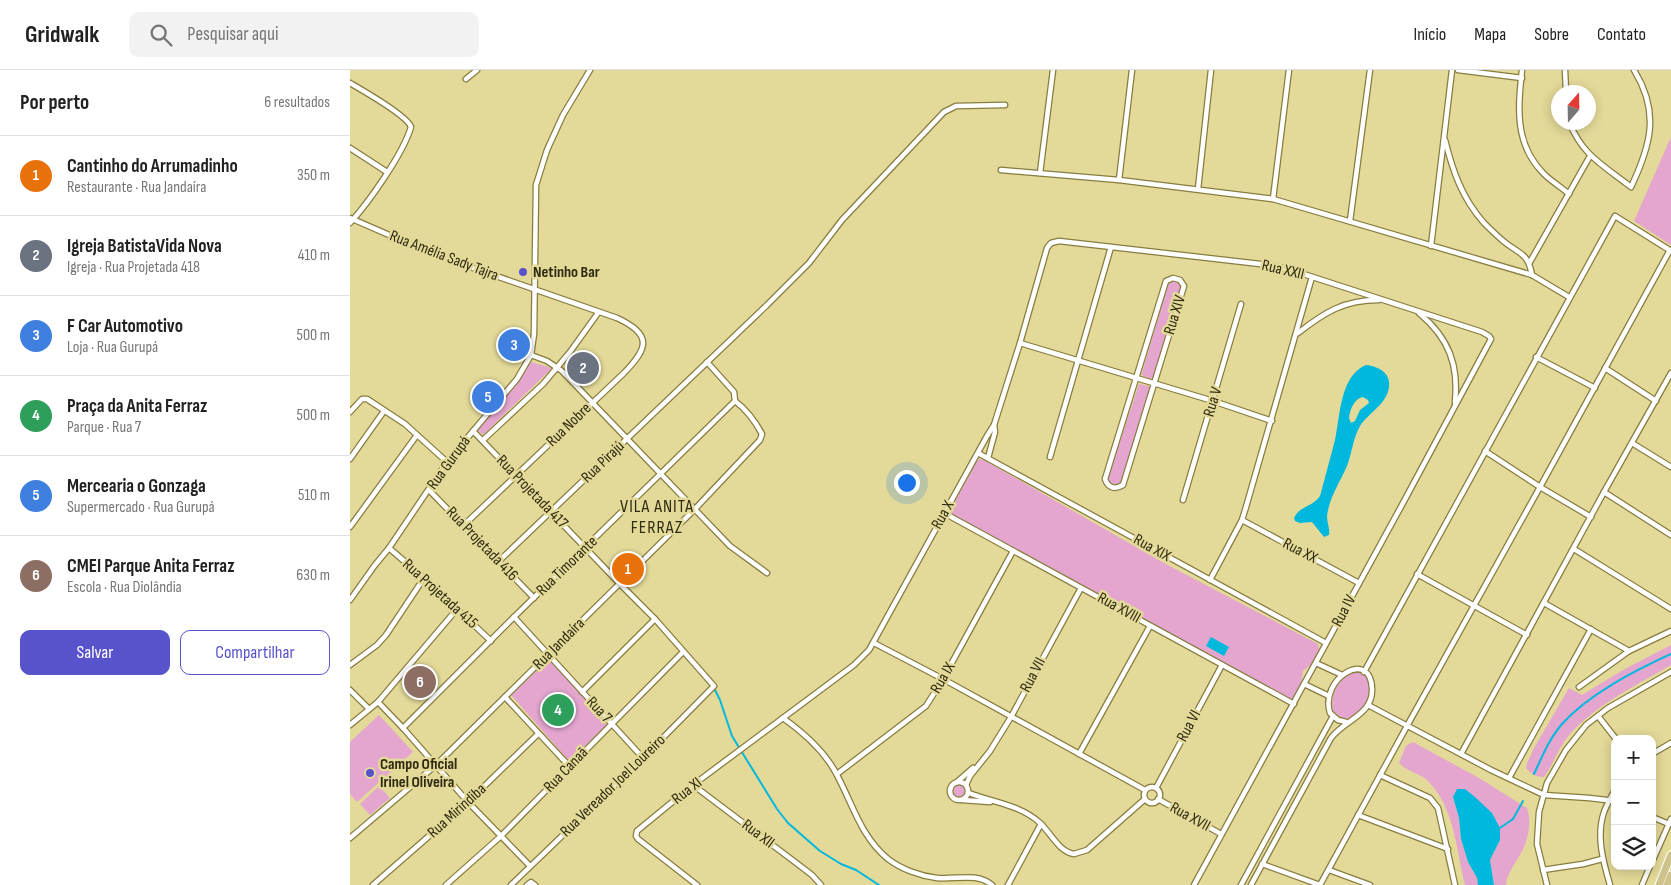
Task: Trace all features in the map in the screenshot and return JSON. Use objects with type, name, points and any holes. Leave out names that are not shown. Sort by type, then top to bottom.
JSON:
[{"type":"main road","points":[[1658,885],[1671,855]]},
{"type":"main road","points":[[1667,885],[1671,876]]},
{"type":"street","points":[[466,79],[477,70]]},
{"type":"street","name":"Rua Gurupá","points":[[350,600],[430,490],[447,462],[516,379],[530,355],[534,334],[536,193],[541,168],[563,116],[590,70]]},
{"type":"street","points":[[1040,173],[1053,70]]},
{"type":"street","points":[[1119,180],[1132,70]]},
{"type":"street","points":[[1198,189],[1211,70]]},
{"type":"street","points":[[1273,199],[1289,70]]},
{"type":"street","points":[[1350,221],[1370,70]]},
{"type":"street","points":[[1431,246],[1452,70]]},
{"type":"street","points":[[1458,70],[1522,78]]},
{"type":"street","points":[[1522,70],[1518,116],[1523,139],[1532,158],[1544,174],[1569,194]]},
{"type":"street","points":[[1565,70],[1566,85]]},
{"type":"street","points":[[1572,130],[1575,138],[1590,156],[1631,187],[1643,162],[1650,134],[1649,103],[1634,70]]},
{"type":"street","points":[[350,83],[408,122],[410,127],[406,140],[387,172],[369,199],[351,220]]},
{"type":"street","name":"Rua Pirajú","points":[[499,561],[809,263],[842,220],[944,112],[956,106],[1005,105]]},
{"type":"street","points":[[1444,136],[1451,165],[1465,198],[1485,224],[1507,244],[1523,254],[1530,262],[1532,275]]},
{"type":"street","points":[[350,148],[387,172]]},
{"type":"street","points":[[1530,262],[1590,156]]},
{"type":"street","points":[[1001,170],[1119,180],[1273,199],[1532,275],[1569,297]]},
{"type":"street","points":[[1262,864],[1320,885],[1670,251],[1615,216],[1364,672]]},
{"type":"street","name":"Rua Amélia Sady Tajra","points":[[351,220],[433,254],[535,291]]},
{"type":"street","name":"Rua X","points":[[741,749],[854,665],[874,643],[994,425],[1020,344],[1048,245],[1054,241],[1070,242]]},
{"type":"street","name":"Rua XXII","points":[[1070,242],[1269,265],[1312,277],[1489,336]]},
{"type":"street","points":[[1050,457],[1112,247]]},
{"type":"street","points":[[1210,580],[1242,520],[1312,277]]},
{"type":"street","name":"Rua XIV","points":[[1169,278],[1177,278],[1184,286],[1123,485],[1112,488],[1106,483],[1105,479],[1136,378],[1166,281],[1169,278]]},
{"type":"street","name":"Rua Nobre","points":[[464,525],[614,383],[637,359],[641,352],[643,344],[639,334],[617,318],[535,291]]},
{"type":"street","points":[[1297,334],[1331,310],[1356,302],[1383,300]]},
{"type":"street","name":"Rua V","points":[[1183,500],[1242,304]]},
{"type":"street","points":[[1416,311],[1438,332],[1453,360],[1456,380],[1454,407]]},
{"type":"street","points":[[482,440],[536,391],[558,367],[598,313]]},
{"type":"street","name":"Rua IV","points":[[1194,885],[1489,343],[1491,338],[1489,336]]},
{"type":"street","points":[[1020,344],[1213,401],[1272,421]]},
{"type":"street","points":[[530,355],[558,367],[730,546],[767,574]]},
{"type":"street","points":[[1536,357],[1595,388]]},
{"type":"street","points":[[707,362],[734,392],[734,403]]},
{"type":"street","points":[[1605,368],[1656,401]]},
{"type":"street","points":[[1461,754],[1671,373]]},
{"type":"street","points":[[350,412],[359,401],[365,398],[405,424],[447,462]]},
{"type":"street","name":"Rua Jandaíra","points":[[350,838],[436,765],[695,510],[760,440],[762,434],[758,426],[741,406],[734,403]]},
{"type":"street","name":"Rua Timorante","points":[[403,728],[734,403]]},
{"type":"street","points":[[350,459],[384,411]]},
{"type":"street","points":[[988,458],[995,432],[994,425]]},
{"type":"street","name":"Rua Projetada 417","points":[[473,431],[655,619],[714,686]]},
{"type":"street","points":[[350,527],[417,435]]},
{"type":"street","points":[[1632,443],[1671,467]]},
{"type":"street","points":[[1485,451],[1591,517]]},
{"type":"street","name":"Rua XIX","points":[[978,453],[1326,643]]},
{"type":"street","name":"Rua Projetada 416","points":[[430,490],[534,598]]},
{"type":"street","points":[[1604,492],[1671,535]]},
{"type":"street","name":"Rua XVIII","points":[[944,513],[1294,704]]},
{"type":"street","name":"Rua XX","points":[[1242,520],[1359,583]]},
{"type":"street","name":"Rua Projetada 415","points":[[389,548],[491,641]]},
{"type":"street","points":[[1574,549],[1671,609]]},
{"type":"street","name":"Rua IX","points":[[837,774],[921,710],[943,679],[1013,551]]},
{"type":"street","points":[[1418,574],[1526,634]]},
{"type":"street","points":[[350,666],[377,645],[386,635],[424,578]]},
{"type":"street","name":"Rua VII","points":[[982,760],[1011,717],[1081,588]]},
{"type":"street","points":[[1544,603],[1629,651]]},
{"type":"street","points":[[350,726],[378,702],[457,609]]},
{"type":"street","name":"Rua 7","points":[[514,617],[643,758]]},
{"type":"street","points":[[582,692],[655,619]]},
{"type":"street","points":[[1079,754],[1150,626]]},
{"type":"street","points":[[1509,778],[1591,629]]},
{"type":"street","points":[[1579,687],[1629,651],[1671,631]]},
{"type":"street","points":[[874,643],[1145,790],[1145,799],[1087,850],[1078,854],[1071,854],[1064,850],[1041,824],[1019,810],[968,793]]},
{"type":"street","name":"Rua Canaã","points":[[446,885],[501,836],[683,652]]},
{"type":"street","points":[[1316,663],[1342,675]]},
{"type":"street","name":"Rua VI","points":[[1156,788],[1222,665]]},
{"type":"street","points":[[1251,885],[1331,738],[1346,722],[1360,715],[1368,705],[1372,690],[1369,677],[1364,672],[1352,670],[1342,675],[1329,696],[1329,710],[1332,716],[1346,722]]},
{"type":"street","points":[[1547,885],[1538,844],[1540,812],[1547,784],[1566,750],[1586,725],[1598,716],[1671,672]]},
{"type":"street","points":[[1304,684],[1329,696]]},
{"type":"street","name":"Rua Vereador Joel Loureiro","points":[[511,885],[643,758],[714,686]]},
{"type":"street","points":[[350,690],[369,709]]},
{"type":"street","points":[[505,697],[570,767]]},
{"type":"street","points":[[378,702],[468,802],[530,866]]},
{"type":"street","points":[[1368,705],[1544,795],[1611,801]]},
{"type":"street","points":[[1241,885],[1332,716]]},
{"type":"street","points":[[1598,716],[1613,735]]},
{"type":"street","points":[[783,718],[808,738],[837,774],[866,835],[875,847],[890,861],[921,875],[937,878],[981,878],[992,885]]},
{"type":"street","name":"Rua Mirindiba","points":[[373,885],[468,802],[538,734]]},
{"type":"street","points":[[1656,752],[1671,743]]},
{"type":"street","name":"Rua XI","points":[[697,885],[638,840],[636,833],[639,828],[741,749]]},
{"type":"street","points":[[982,760],[952,785],[950,793],[953,798],[961,800],[994,802]]},
{"type":"street","points":[[961,800],[966,798],[968,793],[966,785],[982,760]]},
{"type":"street","points":[[1380,775],[1430,798],[1438,808],[1455,885]]},
{"type":"street","points":[[957,782],[962,782],[966,785]]},
{"type":"street","name":"Rua XII","points":[[694,786],[796,862],[821,885]]},
{"type":"street","name":"Rua XVII","points":[[1145,790],[1151,786],[1160,792],[1158,799],[1152,803],[1145,799]]},
{"type":"street","name":"Rua XVII","points":[[1158,799],[1221,834]]},
{"type":"street","points":[[1610,885],[1602,859],[1601,835],[1604,812],[1611,802]]},
{"type":"street","points":[[1358,815],[1448,849]]},
{"type":"street","points":[[1656,819],[1669,824]]},
{"type":"street","points":[[1656,853],[1671,819]]},
{"type":"street","points":[[1008,885],[1041,824]]},
{"type":"street","points":[[1543,870],[1602,859]]},
{"type":"street","points":[[1329,870],[1370,885]]},
{"type":"street","points":[[1642,885],[1648,870]]},
{"type":"street","points":[[527,885],[531,882],[535,885]]},
{"type":"shaded area","points":[[1671,137],[1671,245],[1634,221]]},
{"type":"shaded area","points":[[1173,280],[1179,283],[1181,287],[1156,377],[1151,379],[1143,376],[1142,373],[1168,284]]},
{"type":"shaded area","points":[[531,362],[552,368],[483,435],[476,429]]},
{"type":"shaded area","points":[[1139,384],[1149,386],[1151,391],[1121,482],[1113,484],[1108,478]]},
{"type":"shaded area","points":[[980,459],[1164,563],[1318,644],[1319,649],[1313,663],[1303,671],[1301,683],[1293,699],[1288,699],[951,514],[951,509],[977,461]]},
{"type":"shaded area","points":[[1671,645],[1671,665],[1592,713],[1566,739],[1544,777],[1534,775],[1526,768],[1534,748],[1569,688],[1582,695],[1623,670]]},
{"type":"shaded area","points":[[547,661],[550,661],[606,721],[606,726],[569,761],[511,695]]},
{"type":"shaded area","points":[[1353,672],[1362,674],[1367,679],[1369,687],[1368,696],[1359,712],[1352,717],[1343,719],[1333,711],[1334,694],[1339,683]]},
{"type":"shaded area","name":"Campo Oficial Irinel Oliveira","points":[[379,715],[413,752],[357,802],[350,794],[350,742]]},
{"type":"shaded area","points":[[1413,742],[1479,778],[1527,808],[1529,825],[1527,837],[1506,885],[1494,885],[1490,860],[1500,840],[1500,829],[1492,813],[1453,797],[1459,818],[1461,839],[1478,885],[1465,885],[1453,830],[1444,804],[1428,781],[1399,763],[1406,746]]},
{"type":"shaded area","points":[[959,783],[967,791],[959,799],[951,791]]},
{"type":"shaded area","points":[[379,786],[390,798],[370,815],[360,804]]},
{"type":"water","points":[[1366,365],[1381,370],[1388,378],[1389,389],[1383,401],[1360,426],[1347,466],[1330,503],[1327,516],[1329,535],[1324,537],[1312,522],[1300,523],[1295,521],[1294,518],[1299,511],[1317,500],[1320,496],[1335,440],[1346,387],[1357,370]],"holes":[[[1363,397],[1369,403],[1360,410],[1355,421],[1351,423],[1349,418],[1351,408],[1355,402]]]},
{"type":"water","points":[[1211,637],[1229,647],[1224,656],[1206,646]]},
{"type":"water","points":[[1457,789],[1465,789],[1475,797],[1492,813],[1500,828],[1500,840],[1490,860],[1494,885],[1478,885],[1477,878],[1468,862],[1461,839],[1459,818],[1453,797]]},
{"type":"waterway","points":[[1534,774],[1553,736],[1573,713],[1613,684],[1671,654]]},
{"type":"waterway","points":[[715,690],[732,736],[777,809],[788,823],[820,851],[841,864],[856,870],[879,885]]},
{"type":"waterway","points":[[1500,828],[1513,819],[1523,801]]},
{"type":"place","name":"Netinho Bar","points":[[523,272]]},
{"type":"place","name":"F Car Automotivo","points":[[514,345]]},
{"type":"place","name":"Igreja BatistaVida Nova","points":[[583,368]]},
{"type":"place","name":"Mercearia o Gonzaga","points":[[488,397]]},
{"type":"place","name":"Cantinho do Arrumadinho","points":[[628,569]]},
{"type":"place","name":"CMEI Parque Anita Ferraz","points":[[420,682]]},
{"type":"place","name":"Praça da Anita Ferraz","points":[[558,710]]},
{"type":"place","name":"Campo Oficial Irinel Oliveira","points":[[370,773]]},
{"type":"district","name":"VILA ANITA FERRAZ","points":[[657,516]]}]
